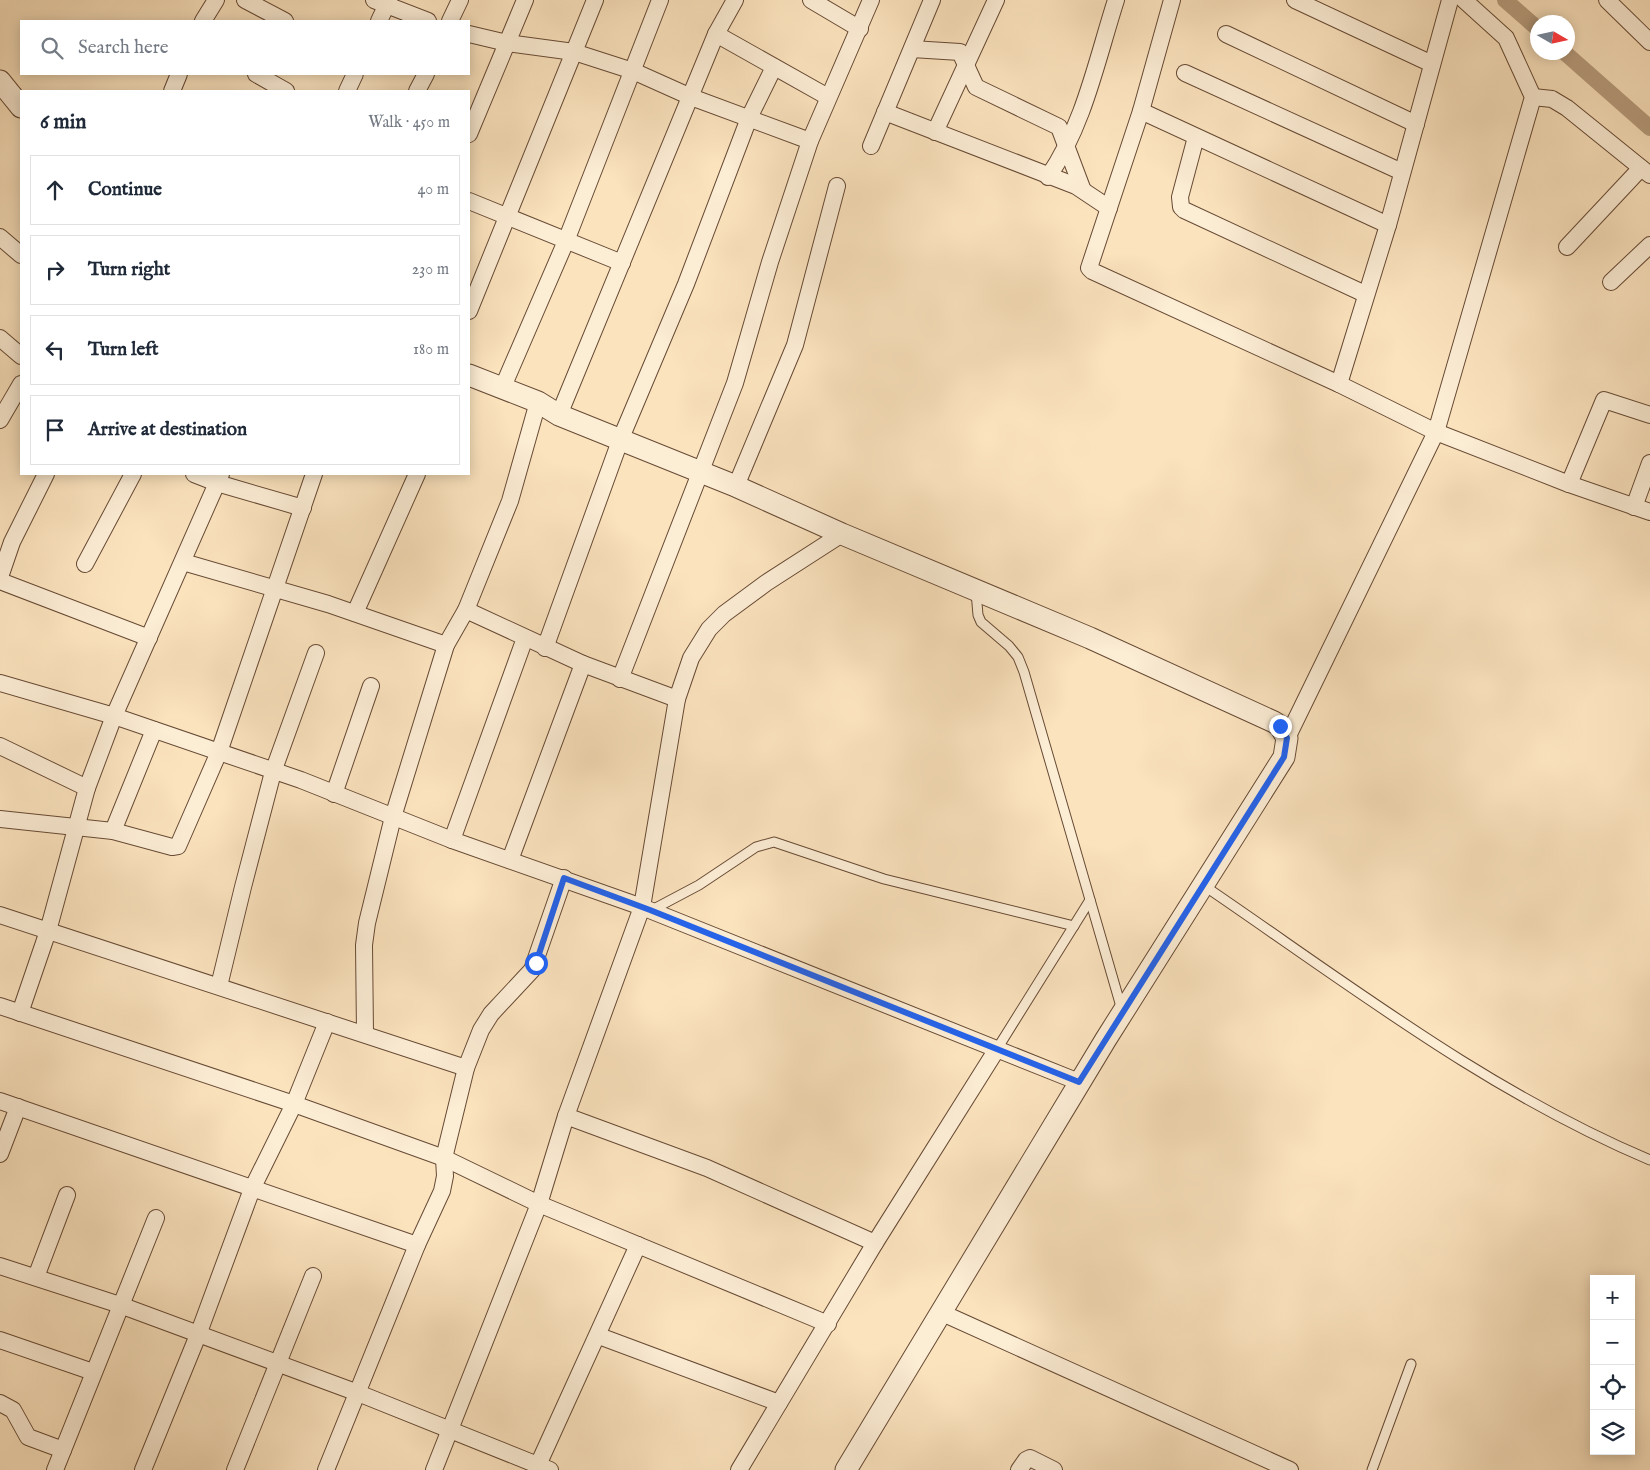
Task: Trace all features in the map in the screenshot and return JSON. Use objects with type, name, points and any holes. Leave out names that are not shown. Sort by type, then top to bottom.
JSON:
[{"type":"street","points":[[205,20],[216,0]]},
{"type":"street","points":[[245,0],[283,20]]},
{"type":"street","points":[[450,20],[460,0]]},
{"type":"street","points":[[470,132],[526,0]]},
{"type":"street","points":[[470,308],[595,0]]},
{"type":"street","points":[[502,389],[566,241],[660,0]]},
{"type":"street","points":[[559,415],[692,97],[716,34],[735,0]]},
{"type":"street","points":[[811,0],[860,29]]},
{"type":"street","points":[[620,679],[735,383],[770,262],[810,141],[871,0]]},
{"type":"street","points":[[872,146],[884,112],[932,0]]},
{"type":"street","points":[[935,132],[996,0]]},
{"type":"street","points":[[1048,176],[1067,147],[1082,109],[1116,0]]},
{"type":"street","points":[[1172,0],[1141,110],[1088,268],[1340,384],[1436,432],[1569,484],[1650,512]]},
{"type":"street","points":[[1295,0],[1432,64]]},
{"type":"street","points":[[1340,384],[1388,225],[1450,0]]},
{"type":"street","points":[[846,1470],[1122,1012],[1284,757],[1287,738],[1436,432],[1533,97],[1506,38],[1464,0]]},
{"type":"street","points":[[1607,0],[1650,42]]},
{"type":"street","points":[[379,20],[383,2],[426,20]]},
{"type":"street","points":[[470,34],[507,43],[574,52],[632,71],[692,97],[810,141]]},
{"type":"street","points":[[716,34],[828,97]]},
{"type":"street","points":[[1226,34],[1416,124]]},
{"type":"street","points":[[912,49],[959,52],[976,87],[1057,125],[1061,130],[1082,188]]},
{"type":"street","points":[[545,648],[620,438],[686,284],[749,118],[774,67]]},
{"type":"street","points":[[1185,72],[1402,172]]},
{"type":"street","points":[[172,90],[178,75]]},
{"type":"street","points":[[258,75],[284,90]]},
{"type":"street","points":[[347,90],[355,75]]},
{"type":"street","points":[[418,90],[425,75]]},
{"type":"street","points":[[0,80],[20,106]]},
{"type":"street","points":[[1533,97],[1552,100],[1567,108],[1646,172],[1567,247]]},
{"type":"street","points":[[1141,110],[1388,225]]},
{"type":"street","points":[[884,112],[1082,188],[1109,208]]},
{"type":"street","points":[[1196,137],[1180,197],[1181,207],[1184,210],[1366,294]]},
{"type":"street","points":[[736,486],[795,345],[837,186]]},
{"type":"street","points":[[470,201],[622,263]]},
{"type":"street","points":[[0,237],[20,254]]},
{"type":"street","points":[[1611,282],[1650,245]]},
{"type":"street","points":[[0,338],[20,355]]},
{"type":"street","points":[[470,375],[538,402],[559,415],[736,486],[842,534],[1090,638],[1274,722],[1280,726],[1287,738]]},
{"type":"street","points":[[0,420],[20,386]]},
{"type":"street","points":[[1569,484],[1604,400],[1650,415]]},
{"type":"street","points":[[366,1033],[365,938],[393,817],[446,645],[466,610],[510,501],[538,402]]},
{"type":"street","points":[[1634,507],[1650,463]]},
{"type":"street","points":[[46,475],[16,534],[0,579],[149,638]]},
{"type":"street","points":[[85,564],[132,475]]},
{"type":"street","points":[[200,475],[219,478],[303,508]]},
{"type":"street","points":[[0,819],[113,832],[172,847],[178,846],[219,752],[276,590],[314,475]]},
{"type":"street","points":[[355,613],[417,475]]},
{"type":"street","points":[[20,1013],[48,932],[87,788],[114,716],[219,478]]},
{"type":"street","points":[[434,1470],[539,1204],[566,1116],[646,909],[677,699],[691,658],[709,629],[744,598],[842,534]]},
{"type":"street","points":[[183,562],[355,613],[446,645]]},
{"type":"street","points":[[466,610],[545,648],[620,679],[677,699]]},
{"type":"street","points":[[452,840],[525,638]]},
{"type":"street","points":[[220,986],[242,887],[274,772],[316,653]]},
{"type":"street","points":[[510,860],[583,664]]},
{"type":"street","points":[[0,683],[114,716],[301,780],[452,840],[564,878],[646,909],[1079,1082]]},
{"type":"street","points":[[334,794],[372,686]]},
{"type":"street","points":[[113,832],[154,730]]},
{"type":"street","points":[[0,746],[87,788]]},
{"type":"street","points":[[326,1470],[417,1245],[442,1191],[445,1176],[444,1158],[466,1068],[485,1022],[532,970],[564,878]]},
{"type":"street","points":[[0,915],[366,1033],[466,1068]]},
{"type":"street","points":[[0,1006],[294,1104],[444,1158],[539,1204],[828,1324]]},
{"type":"street","points":[[143,1470],[198,1335],[252,1189],[294,1104],[327,1022]]},
{"type":"street","points":[[739,1470],[875,1243],[997,1049]]},
{"type":"street","points":[[0,1101],[417,1245]]},
{"type":"street","points":[[0,1154],[18,1107]]},
{"type":"street","points":[[566,1116],[732,1179],[875,1243]]},
{"type":"street","points":[[36,1277],[67,1195]]},
{"type":"street","points":[[55,1470],[156,1218]]},
{"type":"street","points":[[0,1266],[120,1305],[358,1394],[544,1468],[638,1245]]},
{"type":"street","points":[[236,1470],[313,1276]]},
{"type":"street","points":[[940,1312],[1290,1470]]},
{"type":"street","points":[[599,1336],[778,1402]]},
{"type":"street","points":[[0,1340],[93,1372]]},
{"type":"street","points":[[0,1403],[10,1408],[28,1437],[63,1450]]},
{"type":"street","points":[[1020,1470],[1026,1460],[1030,1458],[1054,1470]]},
{"type":"lane","points":[[976,590],[978,615],[981,622],[1009,646],[1018,657],[1024,672],[1122,1012]]},
{"type":"lane","points":[[646,909],[699,885],[756,847],[774,842],[884,879],[1074,926]]},
{"type":"lane","points":[[1203,884],[1434,1043],[1552,1114],[1650,1160]]},
{"type":"lane","points":[[997,1049],[1090,900]]},
{"type":"lane","points":[[1372,1470],[1411,1364]]},
{"type":"waterway","points":[[1505,0],[1530,22]]},
{"type":"waterway","points":[[1573,60],[1650,128]]},
{"type":"route","points":[[536,963],[564,878],[650,910],[1079,1082],[1284,757],[1287,738],[1280,726]]}]
